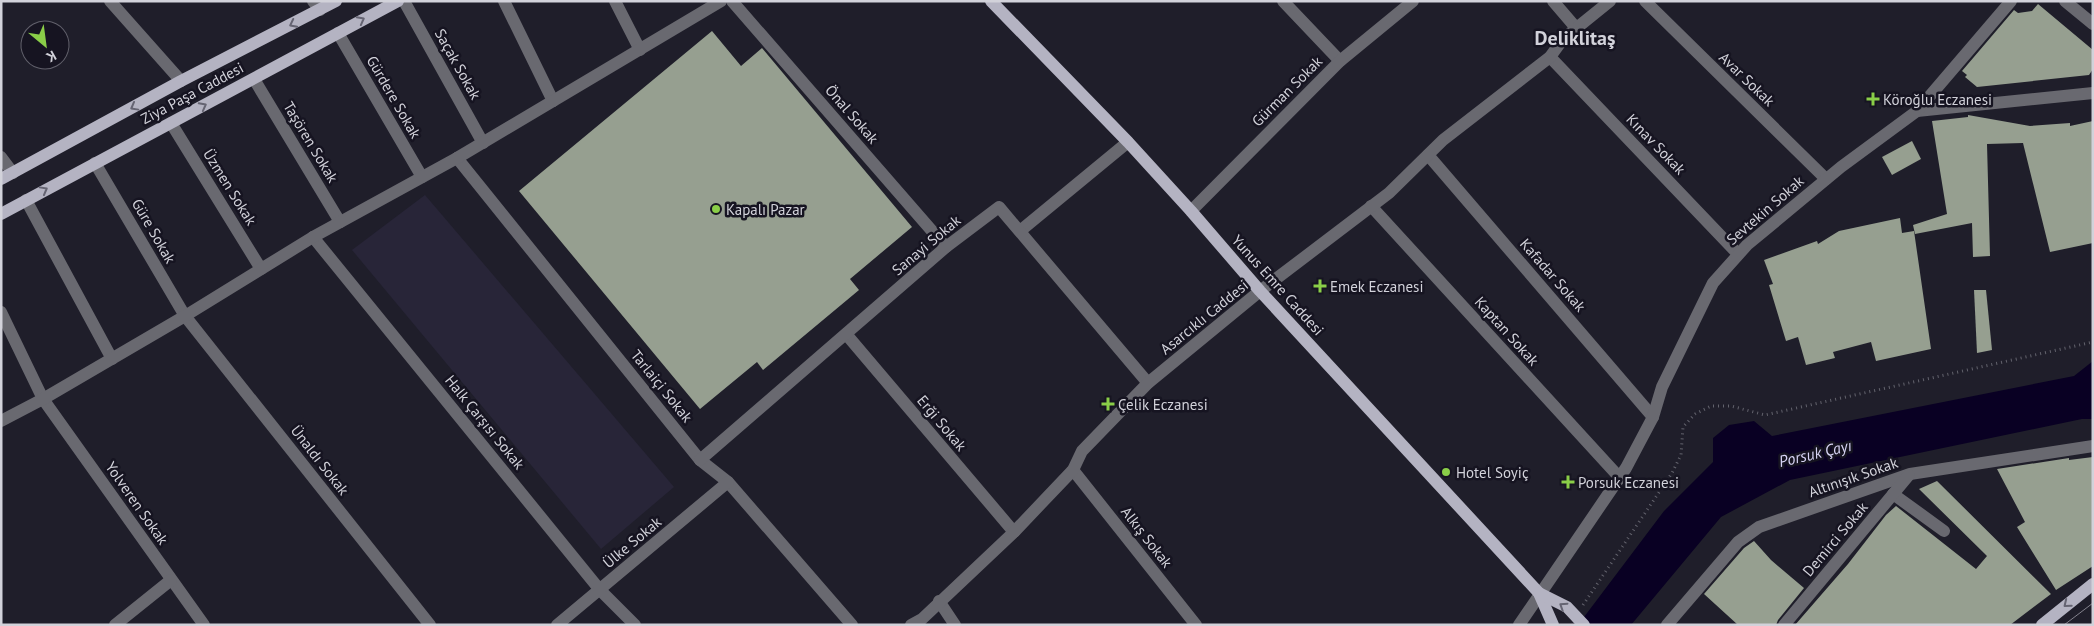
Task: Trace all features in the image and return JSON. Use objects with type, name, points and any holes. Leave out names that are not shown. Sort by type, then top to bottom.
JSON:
[{"type":"main road","name":"Ziya Paşa Caddesi","points":[[1,179],[317,6],[336,1]]},
{"type":"main road","name":"Ziya Paşa Caddesi","points":[[1,214],[398,1]]},
{"type":"main road","name":"Yunus Emre Caddesi","points":[[991,1],[1128,142],[1260,291],[1539,593],[1553,625]]},
{"type":"main road","points":[[2042,625],[2093,584]]},
{"type":"main road","name":"Yunus Emre Caddesi","points":[[1539,593],[1567,607],[1584,625]]},
{"type":"street","points":[[110,1],[181,81]]},
{"type":"street","name":"Saçak Sokak","points":[[404,1],[483,143]]},
{"type":"street","points":[[504,1],[553,101]]},
{"type":"street","points":[[616,1],[640,50]]},
{"type":"street","points":[[1,421],[43,399],[185,316],[313,237],[483,143],[722,1]]},
{"type":"street","name":"Önal Sokak","points":[[732,1],[946,247]]},
{"type":"street","points":[[1283,1],[1340,61]]},
{"type":"street","name":"Gürman Sokak","points":[[1191,211],[1340,61],[1413,1]]},
{"type":"street","points":[[1553,1],[1577,29]]},
{"type":"street","name":"Asarcıklı Caddesi","points":[[911,625],[922,618],[1014,532],[1073,470],[1082,452],[1148,383],[1260,291],[1389,193],[1443,140],[1550,56],[1563,39],[1610,1]]},
{"type":"street","name":"Avar Sokak","points":[[1645,1],[1826,179]]},
{"type":"street","name":"Sevtekin Sokak","points":[[1518,625],[1620,478],[1653,417],[1662,387],[1713,283],[1746,245],[1826,179],[1917,111],[2011,1]]},
{"type":"street","points":[[2065,1],[2093,24]]},
{"type":"street","name":"Gürdere Sokak","points":[[338,33],[422,178]]},
{"type":"street","name":"Kınav Sokak","points":[[1550,56],[1738,254]]},
{"type":"street","name":"Taşören Sokak","points":[[254,79],[340,222]]},
{"type":"street","points":[[1917,111],[2093,92]]},
{"type":"street","name":"Üzmen Sokak","points":[[171,123],[261,269]]},
{"type":"street","points":[[1020,231],[1128,142]]},
{"type":"street","name":"Kafadar Sokak","points":[[1428,155],[1653,417]]},
{"type":"street","points":[[1,158],[13,172]]},
{"type":"street","name":"Tarlaiçi Sokak","points":[[457,158],[700,460],[728,482],[852,625]]},
{"type":"street","name":"Güre Sokak","points":[[95,162],[185,316]]},
{"type":"street","points":[[26,200],[112,359]]},
{"type":"street","name":"Sanayi Sokak","points":[[700,460],[946,247],[999,206],[1148,383]]},
{"type":"street","name":"Kaptan Sokak","points":[[1371,206],[1620,478]]},
{"type":"street","name":"Halk Çarşısı Sokak","points":[[313,237],[600,590],[635,625]]},
{"type":"street","name":"Yolveren Sokak","points":[[1,312],[43,399],[204,625]]},
{"type":"street","name":"Ünaldı Sokak","points":[[185,316],[430,625]]},
{"type":"street","name":"Erği Sokak","points":[[846,334],[1014,532]]},
{"type":"street","name":"Altınışık Sokak","points":[[1667,625],[1738,542],[1759,527],[1910,474],[2093,446]]},
{"type":"street","name":"Alkış Sokak","points":[[1073,470],[1196,625]]},
{"type":"street","name":"Demirci Sokak","points":[[1784,625],[1910,474]]},
{"type":"street","name":"Ülke Sokak","points":[[557,625],[728,482]]},
{"type":"street","points":[[1893,494],[1944,531]]},
{"type":"street","points":[[115,625],[172,580]]},
{"type":"street","points":[[939,601],[955,625]]},
{"type":"path","points":[[1576,599],[1583,605],[1672,473],[1681,455],[1683,427],[1695,414],[1711,406],[1731,406],[1765,415],[2093,342]]},
{"type":"shaded area","points":[[425,195],[674,487],[601,549],[352,250]]},
{"type":"water","name":"Porsuk Çayı","points":[[2093,361],[2093,419],[2082,419],[1790,480],[1721,517],[1631,625],[1578,625],[1664,511],[1713,462],[1713,438],[1729,425],[1754,421],[1772,436],[2074,376]]},
{"type":"building","points":[[2038,4],[2093,50],[2093,69],[2089,75],[1977,87],[1965,77],[1967,75],[1962,71],[2014,10],[2018,13],[2032,11]]},
{"type":"building","name":"Kapalı Pazar","points":[[712,31],[741,66],[762,48],[912,227],[850,279],[859,290],[763,370],[757,362],[700,409],[519,191]]},
{"type":"building","points":[[1968,115],[2030,126],[2070,123],[2070,126],[2093,121],[2093,243],[2050,252],[2023,143],[1987,144],[1990,256],[1973,257],[1972,223],[1915,234],[1913,225],[1947,214],[1932,121],[1968,117]]},
{"type":"building","points":[[1912,141],[1921,159],[1892,175],[1882,157]]},
{"type":"building","points":[[1900,218],[1902,233],[1914,231],[1931,349],[1876,361],[1871,342],[1833,352],[1835,358],[1806,365],[1798,337],[1786,341],[1769,285],[1773,284],[1764,260],[1817,241],[1818,244],[1839,231]]},
{"type":"building","points":[[1974,290],[1986,290],[1992,350],[1977,353]]},
{"type":"building","points":[[2093,457],[2093,566],[2056,590],[2017,527],[2025,522],[1997,469],[2069,458],[2069,460]]},
{"type":"building","points":[[1937,481],[2051,594],[2010,625],[1795,625],[1848,564],[1886,515],[1896,506],[1976,569],[1987,556],[1919,489]]},
{"type":"building","points":[[1754,541],[1771,560],[1804,588],[1776,625],[1738,625],[1704,594],[1744,548]]},
{"type":"tram line","points":[[2064,625],[2093,603]]},
{"type":"place","name":"Köroğlu Eczanesi","points":[[1873,99]]},
{"type":"place","name":"Kapalı Pazar","points":[[716,209]]},
{"type":"place","name":"Emek Eczanesi","points":[[1320,286]]},
{"type":"place","name":"Çelik Eczanesi","points":[[1108,404]]},
{"type":"place","name":"Hotel Soyiç","points":[[1446,472]]},
{"type":"place","name":"Porsuk Eczanesi","points":[[1568,482]]},
{"type":"district","name":"Deliklitaş","points":[[1575,38]]}]
